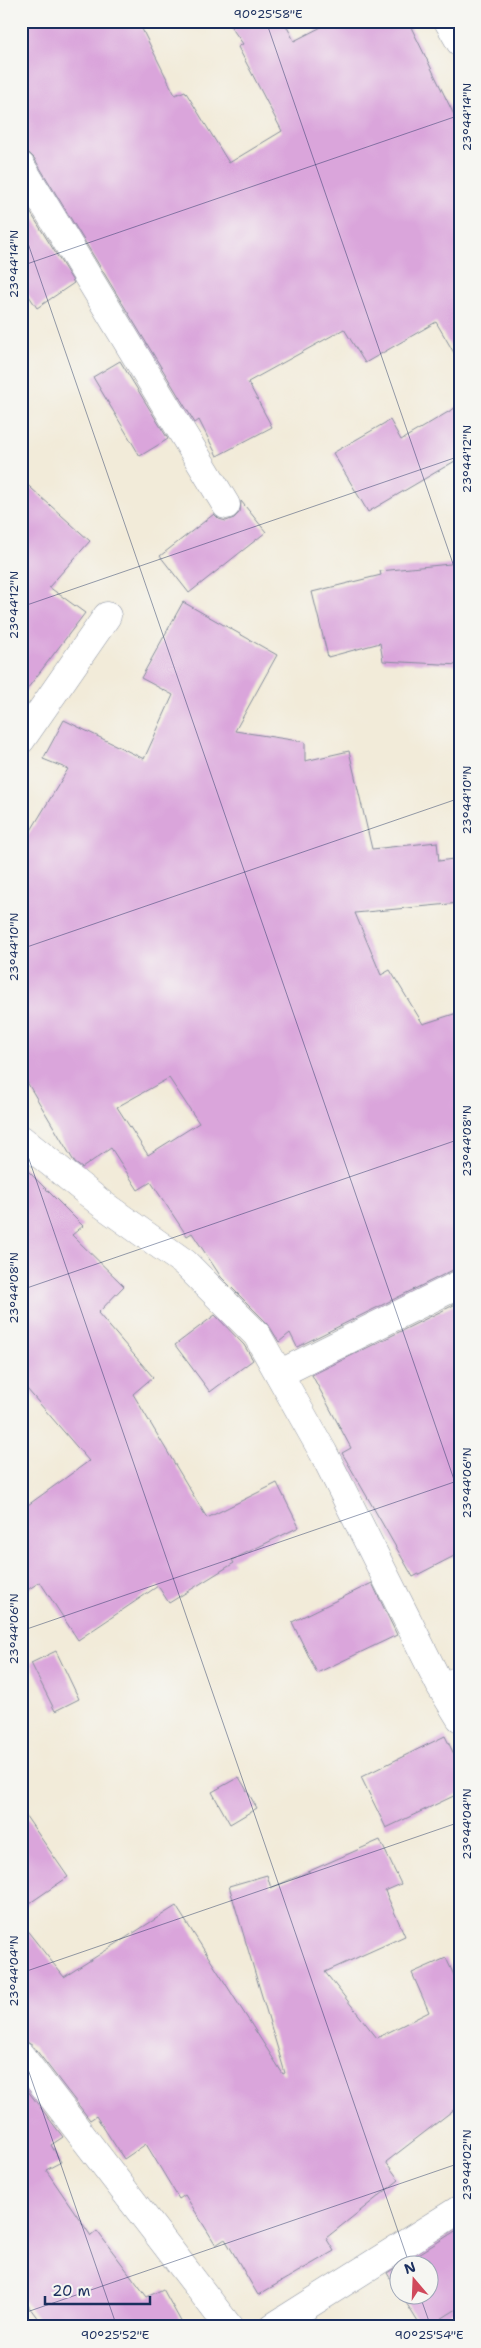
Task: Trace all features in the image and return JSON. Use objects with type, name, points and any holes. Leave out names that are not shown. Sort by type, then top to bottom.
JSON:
[{"type":"street","points":[[448,21],[460,42]]},
{"type":"street","points":[[21,166],[226,505]]},
{"type":"street","points":[[21,740],[107,616]]},
{"type":"street","points":[[21,1139],[102,1204],[184,1263],[257,1335],[451,1684],[460,1718]]},
{"type":"street","points":[[279,1374],[460,1284]]},
{"type":"street","points":[[22,2057],[229,2327]]},
{"type":"street","points":[[273,2327],[460,2209]]},
{"type":"building","points":[[21,21],[138,21],[175,95],[185,91],[229,163],[282,131],[238,47],[243,44],[227,21],[284,21],[294,41],[333,21],[408,21],[460,127],[460,363],[436,322],[365,363],[344,329],[248,382],[272,427],[217,456],[199,420],[195,423],[34,158],[29,153],[21,150]]},
{"type":"building","points":[[21,197],[74,283],[37,308],[21,284]]},
{"type":"building","points":[[120,361],[168,439],[140,456],[93,377]]},
{"type":"building","points":[[460,405],[460,458],[368,512],[333,453],[390,420],[401,440]]},
{"type":"building","points":[[21,479],[90,541],[49,587],[85,613],[21,697]]},
{"type":"building","points":[[241,501],[266,532],[189,593],[160,556],[214,514],[219,519],[226,521],[234,518],[240,512]]},
{"type":"building","points":[[460,563],[460,665],[383,661],[380,643],[328,657],[312,592],[381,575],[380,571]]},
{"type":"building","points":[[183,602],[277,655],[235,731],[305,742],[305,761],[349,751],[372,849],[437,842],[439,861],[460,858],[460,903],[355,913],[381,975],[390,970],[423,1024],[460,1012],[460,1269],[453,1270],[297,1347],[290,1333],[279,1342],[268,1324],[221,1277],[192,1233],[187,1236],[151,1182],[138,1190],[111,1148],[82,1168],[75,1163],[21,1072],[21,847],[68,769],[43,759],[64,720],[144,759],[173,695],[141,678]],"holes":[[[169,1078],[199,1123],[148,1155],[117,1107]]]},
{"type":"building","points":[[21,1164],[83,1226],[72,1235],[124,1286],[98,1313],[153,1377],[133,1394],[207,1518],[277,1483],[299,1527],[232,1560],[234,1563],[169,1603],[158,1586],[78,1640],[40,1582],[21,1594],[21,1510],[89,1461],[21,1382]]},
{"type":"building","points":[[460,1302],[460,1553],[413,1577],[342,1453],[351,1448],[312,1375]]},
{"type":"building","points":[[215,1315],[244,1345],[253,1360],[210,1392],[175,1345]]},
{"type":"building","points":[[372,1583],[397,1635],[317,1673],[292,1622]]},
{"type":"building","points":[[56,1651],[79,1699],[55,1711],[31,1663]]},
{"type":"building","points":[[445,1736],[460,1766],[460,1793],[386,1828],[361,1777]]},
{"type":"building","points":[[239,1777],[257,1808],[230,1824],[212,1792]]},
{"type":"building","points":[[21,1809],[68,1877],[21,1909]]},
{"type":"building","points":[[380,1840],[401,1884],[385,1891],[405,1936],[325,1972],[377,2038],[429,2012],[412,1973],[446,1958],[460,1988],[460,2105],[386,2162],[399,2180],[326,2238],[334,2251],[258,2295],[225,2239],[216,2245],[185,2195],[179,2199],[146,2144],[124,2159],[96,2116],[90,2120],[33,2046],[21,2041],[21,1923],[64,1977],[176,1906],[283,2074],[285,2073],[229,1886],[267,1875],[271,1888]]},
{"type":"building","points":[[21,2082],[63,2137],[51,2145],[61,2162],[46,2170],[91,2236],[97,2231],[147,2297],[163,2289],[184,2327],[44,2327],[21,2296]]},
{"type":"building","points":[[460,2228],[460,2307],[428,2327],[421,2327],[408,2306],[438,2306],[438,2256],[416,2256]]}]
